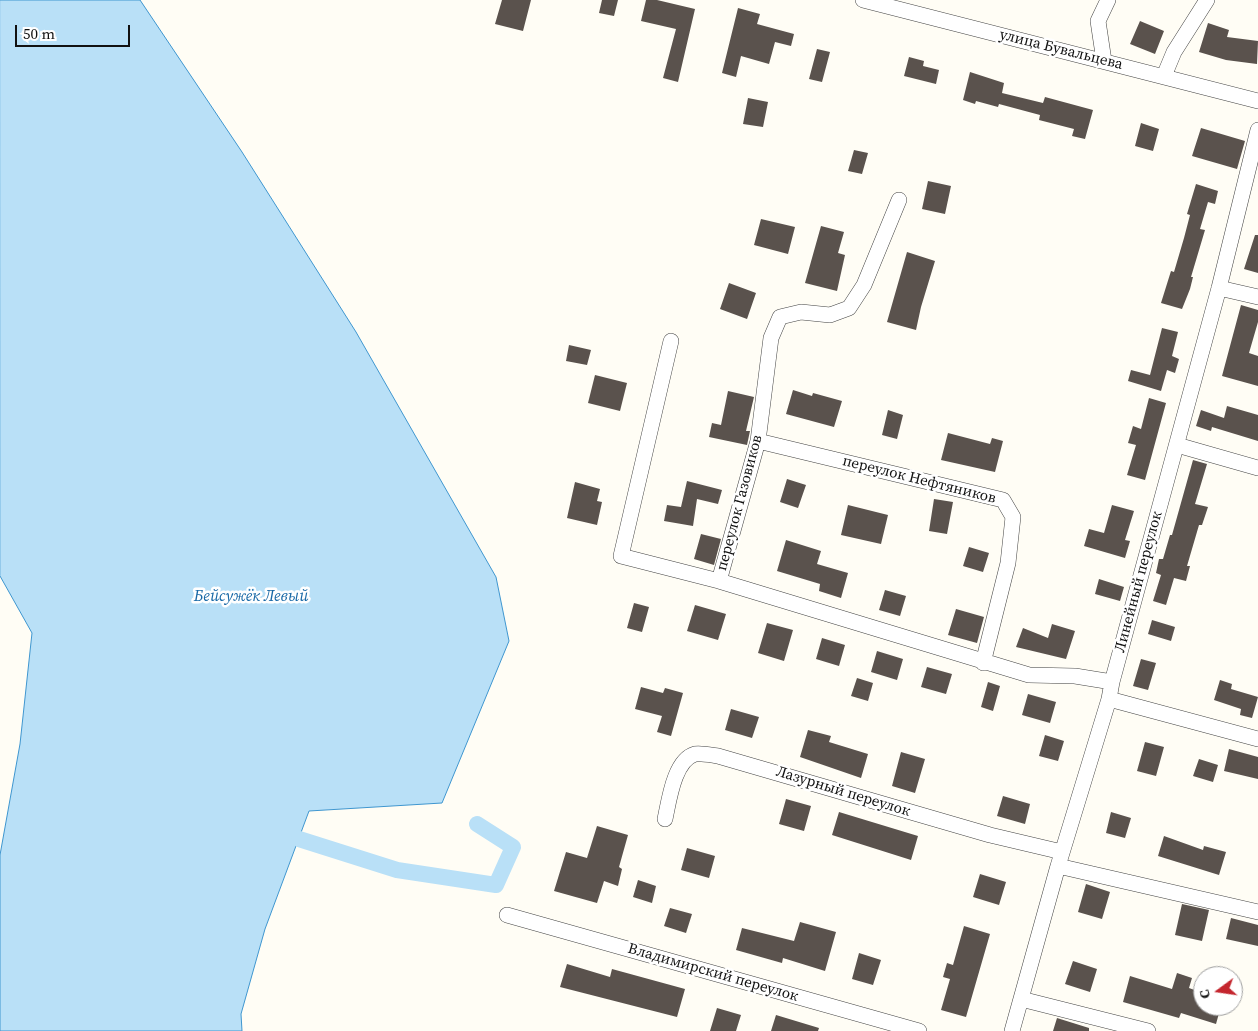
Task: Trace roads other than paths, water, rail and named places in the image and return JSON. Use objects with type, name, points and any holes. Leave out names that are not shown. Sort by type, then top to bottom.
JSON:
[{"type":"street","name":"улица Бувальцева","points":[[864,0],[1258,101]]},
{"type":"street","points":[[1104,61],[1098,21],[1108,0]]},
{"type":"street","points":[[1164,76],[1174,52],[1207,0]]},
{"type":"street","name":"Линейный переулок","points":[[1012,1031],[1060,859],[1109,699],[1219,288],[1258,130]]},
{"type":"street","name":"переулок Газовиков","points":[[719,581],[758,442],[770,338],[780,317],[801,312],[830,315],[850,308],[864,284],[899,200]]},
{"type":"street","points":[[1219,288],[1258,297]]},
{"type":"street","name":"переулок Газовиков","points":[[671,341],[621,556],[719,581],[983,663],[1029,675],[1075,676],[1112,682]]},
{"type":"street","name":"переулок Нефтяников","points":[[758,442],[1003,500],[1013,517],[1009,554],[983,663]]},
{"type":"street","points":[[1177,445],[1258,468]]},
{"type":"street","points":[[1109,699],[1258,739]]},
{"type":"street","name":"Лазурный переулок","points":[[665,819],[673,784],[683,761],[695,754],[718,756],[990,836],[1060,859],[1258,912]]},
{"type":"street","name":"Владимирский переулок","points":[[507,915],[919,1031]]},
{"type":"street","points":[[1021,999],[1148,1031]]},
{"type":"water","name":"Бейсужёк Левый","points":[[0,0],[140,0],[242,152],[356,332],[496,577],[509,641],[442,803],[309,811],[265,929],[241,1014],[242,1031],[0,1031],[0,855],[20,744],[32,633],[0,576]]},
{"type":"waterway","points":[[299,839],[397,870],[496,885],[513,847],[477,824]]}]
